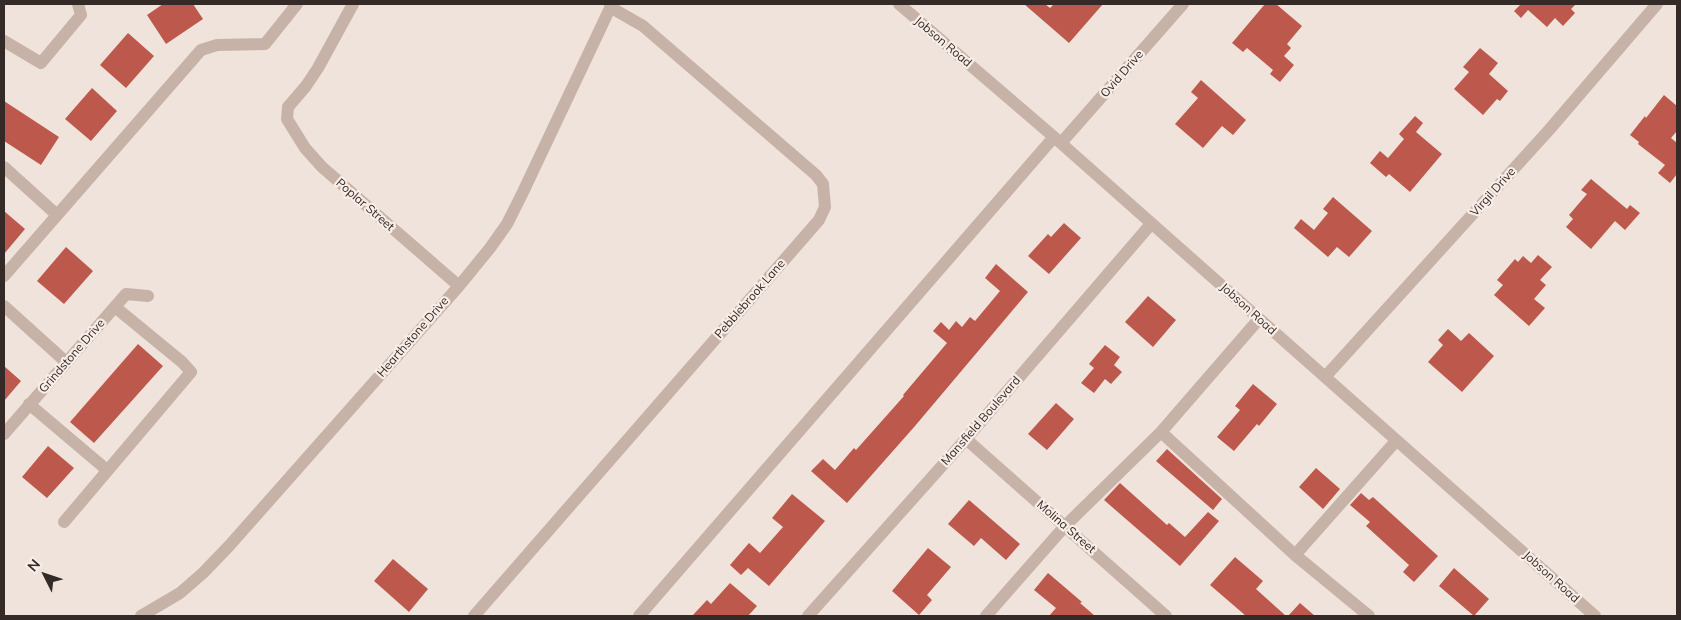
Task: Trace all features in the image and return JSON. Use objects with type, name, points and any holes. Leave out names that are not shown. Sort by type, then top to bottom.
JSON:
[{"type":"street","points":[[4,41],[41,63],[81,15],[78,4]]},
{"type":"street","points":[[4,276],[201,50],[218,45],[265,44],[297,4]]},
{"type":"street","name":"Poplar Street","points":[[353,4],[318,68],[288,107],[286,112],[287,119],[305,148],[322,167],[459,286]]},
{"type":"street","name":"Jobson Road","points":[[898,4],[1057,140],[1595,616]]},
{"type":"street","name":"Ovid Drive","points":[[639,616],[1057,140],[1183,4]]},
{"type":"street","name":"Virgil Drive","points":[[1325,378],[1549,130],[1657,4]]},
{"type":"street","name":"Hearthstone Drive","points":[[141,616],[180,592],[203,573],[230,546],[459,286],[490,248],[507,224],[524,192],[611,5]]},
{"type":"street","name":"Pebblebrook Lane","points":[[474,616],[819,220],[825,207],[823,184],[816,175],[643,26],[611,5]]},
{"type":"street","points":[[4,167],[57,215]]},
{"type":"street","name":"Mansfield Boulevard","points":[[808,616],[966,439],[1151,224]]},
{"type":"street","name":"Grindstone Drive","points":[[4,434],[126,294],[148,296]]},
{"type":"street","points":[[4,306],[66,362]]},
{"type":"street","points":[[64,522],[190,372],[182,362],[115,307]]},
{"type":"street","points":[[986,616],[1065,526],[1161,432],[1259,319]]},
{"type":"street","points":[[29,404],[107,470]]},
{"type":"street","points":[[1161,432],[1295,555],[1369,616]]},
{"type":"street","name":"Molina Street","points":[[966,439],[1166,616]]},
{"type":"street","points":[[1295,555],[1396,441]]},
{"type":"building","points":[[163,4],[193,4],[203,19],[166,44],[147,15]]},
{"type":"building","points":[[1024,4],[1045,4],[1050,8],[1054,4],[1103,4],[1069,43]]},
{"type":"building","points":[[1265,4],[1276,4],[1302,26],[1287,44],[1291,48],[1284,56],[1294,65],[1280,82],[1270,74],[1273,70],[1247,48],[1243,52],[1232,43]]},
{"type":"building","points":[[1521,4],[1576,4],[1571,9],[1575,13],[1563,26],[1555,18],[1547,27],[1528,10],[1521,18],[1514,11]]},
{"type":"building","points":[[128,33],[154,56],[126,88],[100,65]]},
{"type":"building","points":[[1480,48],[1498,63],[1489,74],[1508,91],[1500,101],[1497,99],[1483,115],[1454,89],[1469,72],[1463,67]]},
{"type":"building","points":[[1201,80],[1246,120],[1233,135],[1222,126],[1203,148],[1175,124],[1198,98],[1191,92]]},
{"type":"building","points":[[92,88],[117,111],[91,141],[65,119]]},
{"type":"building","points":[[1664,95],[1677,106],[1677,131],[1671,138],[1677,143],[1677,174],[1670,183],[1658,173],[1665,165],[1638,144],[1639,142],[1630,135]]},
{"type":"building","points":[[4,101],[59,137],[41,165],[4,141]]},
{"type":"building","points":[[1415,116],[1423,123],[1416,132],[1442,154],[1410,192],[1389,174],[1386,177],[1370,163],[1380,151],[1388,158],[1404,139],[1399,134]]},
{"type":"building","points":[[1591,179],[1627,209],[1630,205],[1640,213],[1625,230],[1615,221],[1591,249],[1566,227],[1573,219],[1569,215],[1587,194],[1581,190]]},
{"type":"building","points":[[1333,197],[1372,231],[1349,257],[1337,247],[1328,257],[1294,228],[1301,219],[1314,230],[1328,213],[1323,209]]},
{"type":"building","points":[[4,211],[25,229],[4,254]]},
{"type":"building","points":[[1064,223],[1081,238],[1049,274],[1028,256],[1048,234],[1051,237]]},
{"type":"building","points":[[66,247],[93,271],[64,304],[37,281]]},
{"type":"building","points":[[1538,255],[1552,267],[1540,280],[1546,285],[1534,299],[1545,308],[1529,326],[1494,295],[1503,285],[1497,280],[1515,259],[1518,262],[1523,256],[1531,263]]},
{"type":"building","points":[[996,264],[1028,292],[847,503],[811,471],[823,459],[835,470],[854,448],[856,450],[904,396],[947,343],[933,331],[941,322],[949,330],[956,321],[962,327],[970,317],[975,321],[1000,291],[985,278]]},
{"type":"building","points":[[1148,296],[1176,320],[1153,347],[1125,322]]},
{"type":"building","points":[[1448,329],[1461,341],[1469,333],[1494,356],[1462,392],[1428,362],[1443,345],[1438,340]]},
{"type":"building","points":[[138,344],[163,366],[94,443],[70,422]]},
{"type":"building","points":[[1105,345],[1120,357],[1114,365],[1122,372],[1111,384],[1105,379],[1094,393],[1081,383],[1094,368],[1089,364]]},
{"type":"building","points":[[4,366],[21,381],[4,401]]},
{"type":"building","points":[[1253,384],[1277,404],[1259,426],[1257,424],[1234,451],[1217,437],[1240,410],[1235,406]]},
{"type":"building","points":[[1056,403],[1074,419],[1047,450],[1028,434]]},
{"type":"building","points":[[48,446],[74,468],[47,498],[22,477]]},
{"type":"building","points":[[1167,449],[1222,499],[1213,510],[1156,461]]},
{"type":"building","points":[[1316,468],[1340,489],[1323,509],[1299,487]]},
{"type":"building","points":[[1120,483],[1167,525],[1169,523],[1185,537],[1208,512],[1219,521],[1180,566],[1104,500]]},
{"type":"building","points":[[1361,493],[1369,500],[1373,497],[1438,556],[1414,582],[1403,572],[1409,565],[1366,526],[1370,522],[1350,505]]},
{"type":"building","points":[[792,494],[825,521],[769,586],[748,568],[741,575],[730,565],[749,543],[760,553],[783,527],[772,518]]},
{"type":"building","points":[[969,500],[1020,544],[1006,560],[981,538],[974,546],[948,524]]},
{"type":"building","points":[[928,548],[951,567],[927,595],[932,600],[919,615],[892,591]]},
{"type":"building","points":[[1235,557],[1263,581],[1256,589],[1286,616],[1246,616],[1210,585]]},
{"type":"building","points":[[393,559],[428,589],[409,612],[374,581]]},
{"type":"building","points":[[1454,568],[1489,599],[1474,616],[1439,586]]},
{"type":"building","points":[[1048,573],[1082,602],[1080,603],[1095,616],[1049,616],[1056,608],[1034,590]]},
{"type":"building","points":[[730,583],[757,606],[748,616],[692,616],[707,600],[711,604]]},
{"type":"building","points":[[1300,603],[1315,616],[1288,616]]}]
